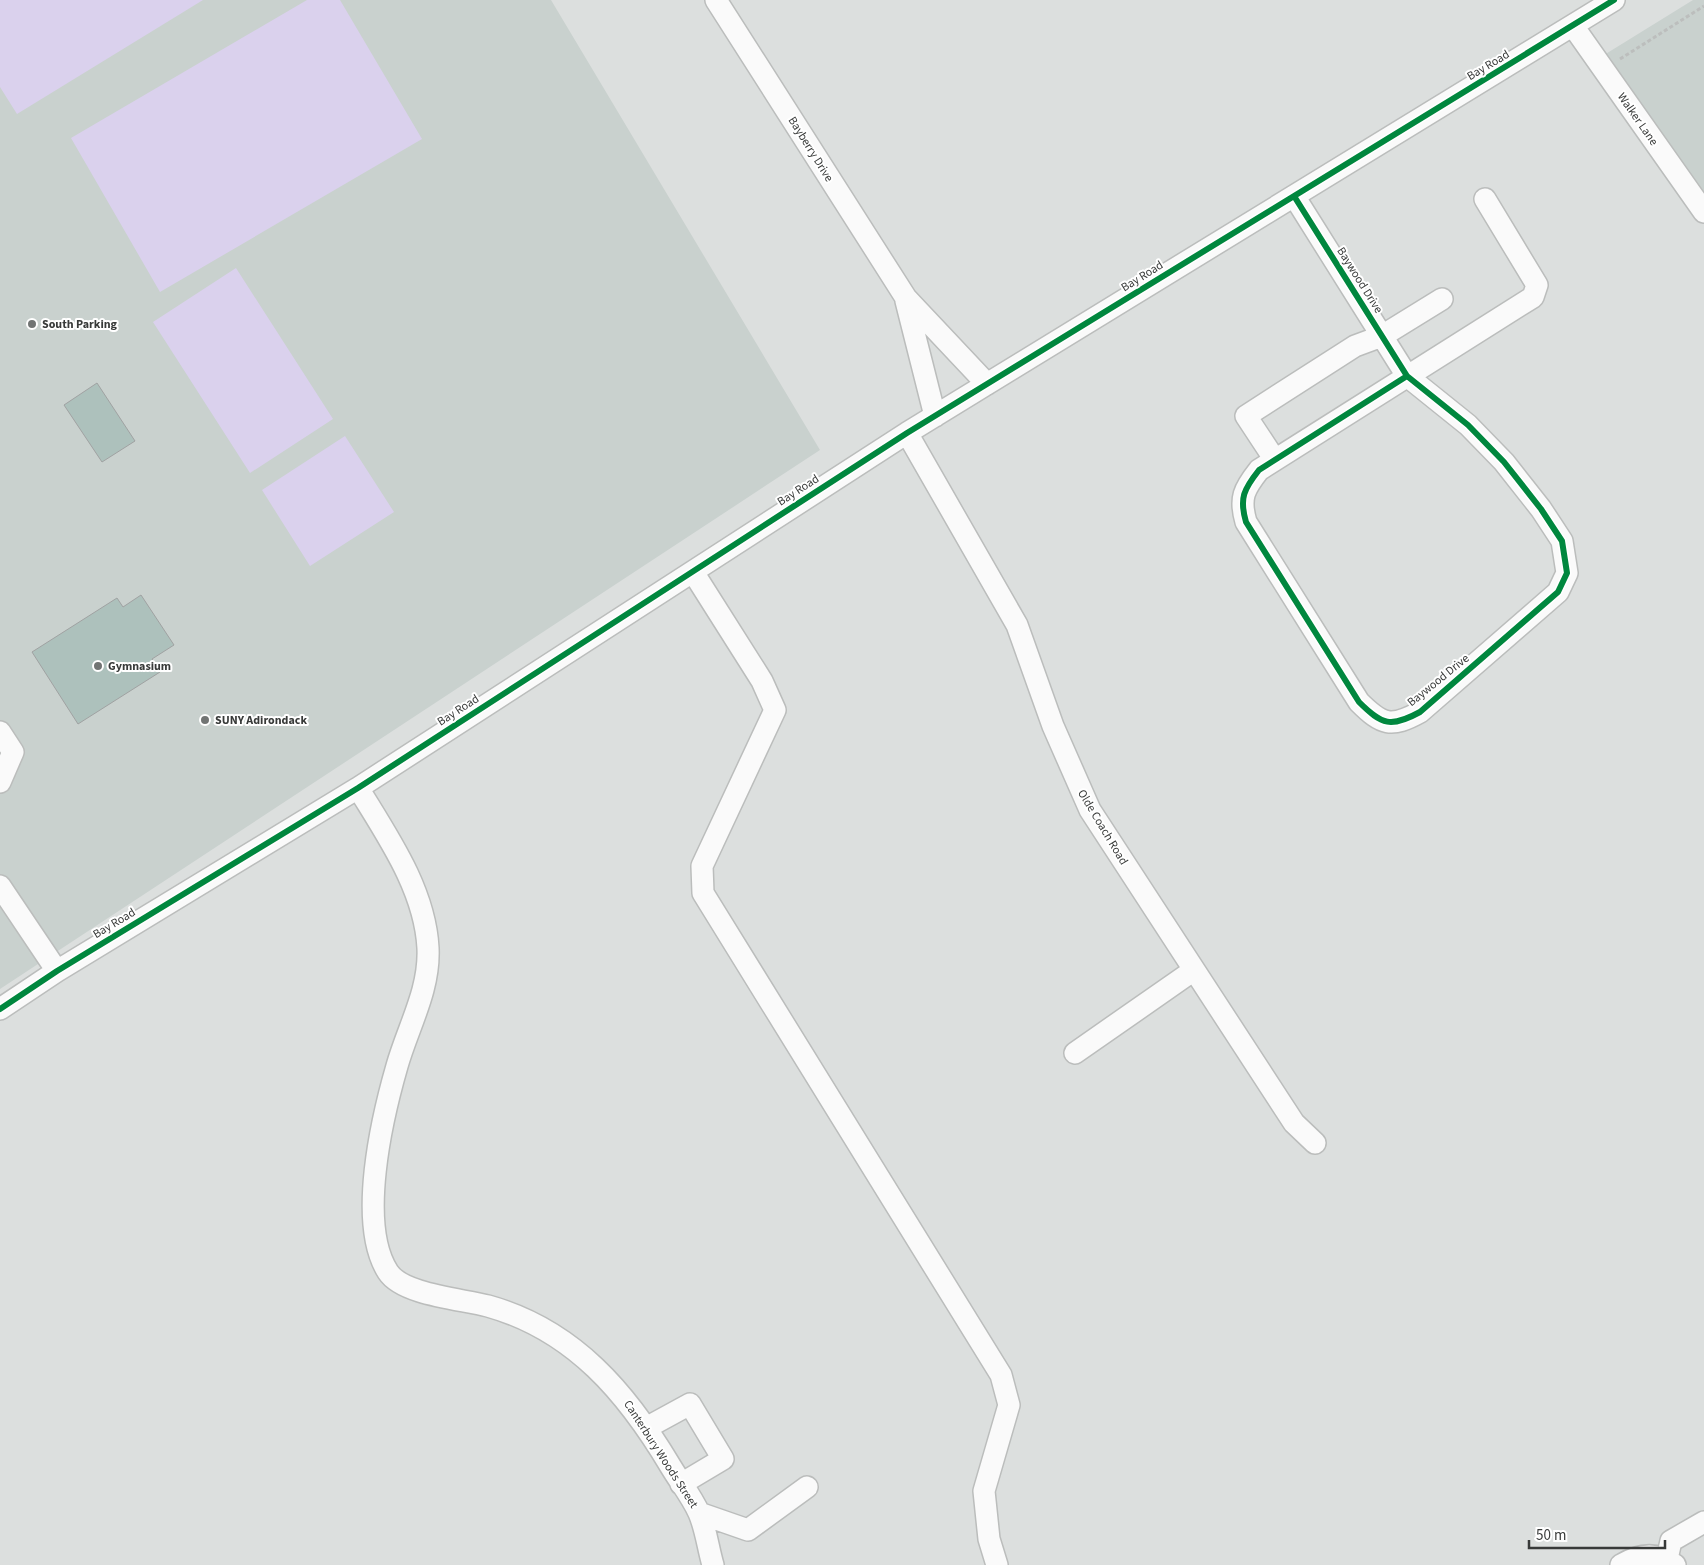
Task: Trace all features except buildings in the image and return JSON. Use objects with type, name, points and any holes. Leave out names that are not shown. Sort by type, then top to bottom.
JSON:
[{"type":"street","name":"Bayberry Drive","points":[[716,0],[906,298],[988,384]]},
{"type":"street","name":"Bay Road","points":[[0,1009],[56,971],[358,788],[935,416],[1614,0]]},
{"type":"street","name":"Walker Lane","points":[[1573,26],[1704,212]]},
{"type":"street","name":"Baywood Drive","points":[[1294,196],[1407,376],[1468,425],[1504,462],[1541,509],[1562,541],[1566,573],[1558,592],[1420,712],[1402,722],[1387,723],[1374,716],[1359,702],[1246,522],[1241,506],[1246,487],[1259,470],[1407,376]]},
{"type":"street","points":[[1407,376],[1532,297],[1538,284],[1485,199]]},
{"type":"street","name":"Bayberry Drive","points":[[906,298],[935,416]]},
{"type":"street","points":[[1275,460],[1246,416],[1355,346],[1382,336],[1442,299]]},
{"type":"street","name":"Olde Coach Road","points":[[908,433],[1017,625],[1053,726],[1090,810],[1294,1123],[1315,1143]]},
{"type":"street","points":[[693,572],[762,681],[775,710],[702,866],[703,893],[1001,1375],[1009,1405],[984,1491],[989,1539],[997,1565]]},
{"type":"street","points":[[0,732],[13,752],[0,782]]},
{"type":"street","name":"Canterbury Woods Street","points":[[358,788],[391,841],[410,879],[423,915],[428,950],[423,991],[397,1066],[378,1147],[374,1200],[375,1235],[380,1256],[389,1274],[402,1285],[490,1307],[527,1321],[558,1339],[595,1366],[626,1398],[699,1513],[713,1565]]},
{"type":"street","points":[[0,886],[56,971]]},
{"type":"street","points":[[1075,1053],[1194,970]]},
{"type":"street","points":[[646,1428],[690,1404],[723,1460],[681,1484]]},
{"type":"street","points":[[699,1513],[748,1530],[807,1487]]},
{"type":"street","points":[[1621,1565],[1633,1558],[1650,1555],[1671,1562],[1671,1541],[1704,1522]]},
{"type":"path","points":[[1604,70],[1704,6]]},
{"type":"shaded area","name":"SUNY Adirondack","points":[[0,0],[551,0],[820,450],[0,989]]},
{"type":"shaded area","points":[[0,0],[203,0],[17,114],[0,87]]},
{"type":"shaded area","points":[[307,0],[340,0],[422,139],[160,292],[71,138]]},
{"type":"shaded area","points":[[1693,0],[1704,0],[1704,201],[1604,55]]},
{"type":"shaded area","points":[[236,268],[333,419],[250,473],[153,322]]},
{"type":"shaded area","points":[[345,436],[394,512],[310,566],[262,490]]},
{"type":"cycle path","points":[[0,1009],[57,971],[358,788],[907,433],[1614,0]]},
{"type":"cycle path","points":[[1294,196],[1407,376],[1468,425],[1504,462],[1541,509],[1562,541],[1567,573],[1558,592],[1420,712],[1401,720],[1387,722],[1374,716],[1359,702],[1246,522],[1243,500],[1246,488],[1259,470],[1407,376]]},
{"type":"place","name":"South Parking","points":[[32,324]]},
{"type":"place","name":"Gymnasium","points":[[98,666]]},
{"type":"place","name":"SUNY Adirondack","points":[[205,720]]}]
